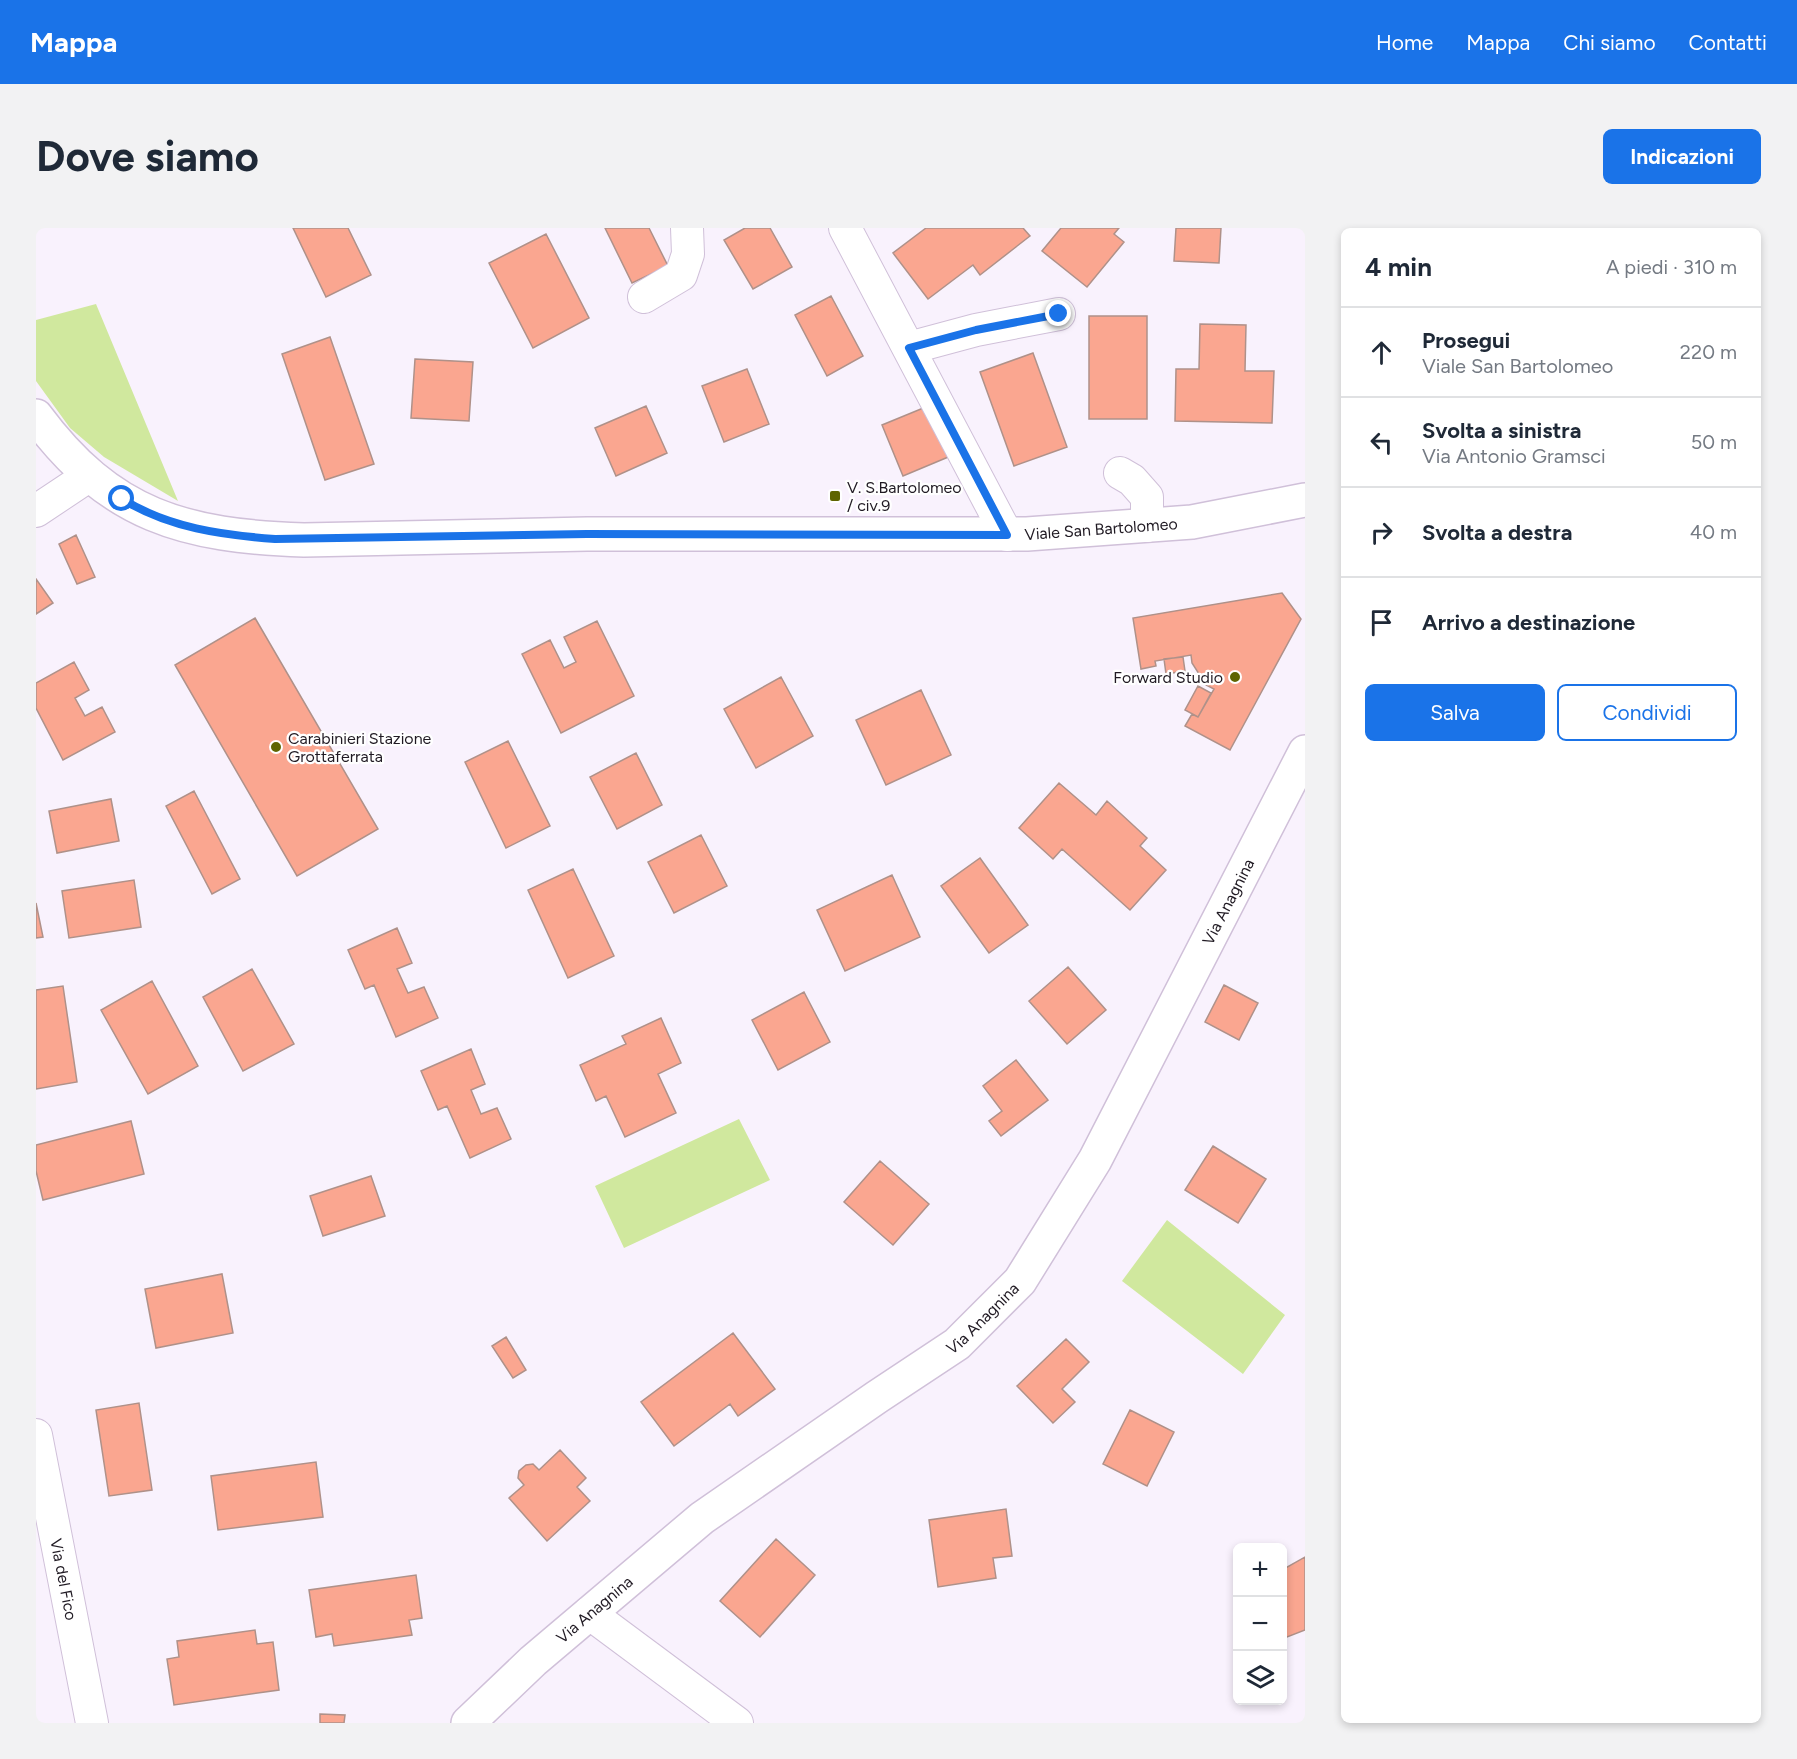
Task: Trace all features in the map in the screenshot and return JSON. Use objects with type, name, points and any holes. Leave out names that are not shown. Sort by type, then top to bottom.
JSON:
[{"type":"main road","name":"Viale San Bartolomeo","points":[[36,416],[59,445],[90,475],[113,493],[142,510],[170,521],[223,535],[304,540],[587,534],[1007,535],[1192,522],[1305,500]]},
{"type":"main road","name":"Via Anagnina","points":[[468,1723],[527,1666],[702,1518],[957,1344],[1020,1281],[1095,1161],[1305,752]]},
{"type":"street","points":[[644,297],[681,275],[688,254],[687,228]]},
{"type":"street","points":[[846,228],[1007,535]]},
{"type":"street","points":[[909,348],[976,330],[1059,314]]},
{"type":"street","points":[[1120,473],[1132,480],[1147,497],[1147,526]]},
{"type":"street","points":[[37,509],[90,475]]},
{"type":"street","name":"Via del Fico","points":[[36,1435],[92,1723]]},
{"type":"street","points":[[589,1613],[737,1723]]},
{"type":"green space","points":[[96,304],[178,501],[104,457],[70,428],[36,381],[36,320]]},
{"type":"green space","points":[[739,1119],[770,1180],[624,1248],[595,1186]]},
{"type":"green space","points":[[1167,1220],[1285,1315],[1243,1374],[1122,1281]]},
{"type":"building","points":[[293,228],[348,228],[371,275],[326,297]]},
{"type":"building","points":[[605,228],[649,228],[668,266],[632,283]]},
{"type":"building","points":[[745,228],[770,228],[792,267],[753,289],[724,240]]},
{"type":"building","points":[[926,228],[1023,228],[1030,236],[980,275],[973,265],[928,299],[893,253]]},
{"type":"building","points":[[1061,228],[1119,228],[1114,234],[1124,242],[1087,287],[1042,251]]},
{"type":"building","points":[[1176,228],[1221,228],[1219,263],[1174,261]]},
{"type":"building","points":[[546,234],[589,318],[533,348],[489,263]]},
{"type":"building","points":[[831,296],[863,356],[827,376],[795,315]]},
{"type":"building","points":[[1089,316],[1147,316],[1147,419],[1089,419]]},
{"type":"building","points":[[1200,324],[1246,325],[1245,371],[1274,371],[1272,423],[1175,421],[1176,369],[1199,369]]},
{"type":"building","points":[[330,337],[374,464],[325,480],[282,354]]},
{"type":"building","points":[[1033,353],[1067,447],[1014,466],[980,372]]},
{"type":"building","points":[[415,359],[473,362],[469,421],[411,418]]},
{"type":"building","points":[[747,369],[769,424],[724,442],[702,386]]},
{"type":"building","points":[[933,404],[953,455],[903,476],[882,425]]},
{"type":"building","points":[[646,406],[667,453],[616,476],[595,428]]},
{"type":"building","points":[[76,535],[95,577],[77,584],[59,544]]},
{"type":"building","points":[[36,579],[53,603],[36,614]]},
{"type":"building","name":"Forward Studio","points":[[1282,593],[1301,619],[1230,750],[1185,726],[1192,714],[1198,717],[1214,689],[1206,685],[1192,663],[1191,655],[1155,661],[1156,666],[1141,669],[1133,618]]},
{"type":"building","name":"Carabinieri Stazione Grottaferrata","points":[[255,618],[378,829],[297,876],[175,665]]},
{"type":"building","points":[[597,621],[634,696],[561,733],[522,654],[550,640],[564,668],[576,662],[564,637]]},
{"type":"building","points":[[1183,657],[1185,671],[1166,674],[1164,659]]},
{"type":"building","points":[[74,662],[89,690],[75,698],[85,716],[102,707],[115,732],[63,760],[36,708],[36,683]]},
{"type":"building","points":[[781,677],[813,736],[756,768],[724,709]]},
{"type":"building","points":[[1198,686],[1211,693],[1198,717],[1185,710]]},
{"type":"building","points":[[921,690],[951,755],[886,785],[856,720]]},
{"type":"building","points":[[508,741],[550,826],[506,848],[465,762]]},
{"type":"building","points":[[636,753],[662,805],[617,829],[590,777]]},
{"type":"building","points":[[1059,783],[1096,815],[1107,801],[1147,838],[1140,846],[1166,870],[1130,910],[1062,849],[1053,859],[1019,828]]},
{"type":"building","points":[[194,791],[240,879],[212,894],[166,806]]},
{"type":"building","points":[[111,799],[119,841],[57,853],[49,811]]},
{"type":"building","points":[[701,835],[727,886],[674,913],[648,862]]},
{"type":"building","points":[[980,858],[1028,925],[989,953],[941,886]]},
{"type":"building","points":[[573,869],[614,956],[568,978],[528,890]]},
{"type":"building","points":[[892,875],[920,937],[845,971],[817,910]]},
{"type":"building","points":[[134,880],[141,927],[69,938],[62,891]]},
{"type":"building","points":[[36,903],[43,937],[36,938]]},
{"type":"building","points":[[397,928],[412,963],[397,969],[408,993],[424,987],[438,1018],[396,1037],[374,985],[365,989],[348,950]]},
{"type":"building","points":[[1068,967],[1106,1010],[1067,1044],[1029,1001]]},
{"type":"building","points":[[252,969],[294,1044],[243,1071],[203,997]]},
{"type":"building","points":[[152,981],[198,1066],[148,1094],[101,1010]]},
{"type":"building","points":[[1224,985],[1258,1003],[1239,1040],[1205,1022]]},
{"type":"building","points":[[63,986],[77,1082],[36,1089],[36,990]]},
{"type":"building","points":[[804,992],[830,1042],[778,1070],[752,1020]]},
{"type":"building","points":[[661,1018],[681,1063],[658,1074],[676,1113],[625,1137],[606,1096],[596,1101],[580,1065],[626,1044],[622,1036]]},
{"type":"building","points":[[471,1049],[485,1084],[471,1090],[481,1114],[497,1108],[511,1139],[470,1158],[447,1106],[438,1110],[421,1071]]},
{"type":"building","points":[[1016,1060],[1048,1100],[1001,1136],[989,1121],[1002,1111],[983,1086]]},
{"type":"building","points":[[131,1121],[144,1174],[43,1200],[36,1171],[36,1145]]},
{"type":"building","points":[[1213,1146],[1266,1179],[1238,1223],[1185,1190]]},
{"type":"building","points":[[880,1161],[929,1204],[893,1245],[844,1202]]},
{"type":"building","points":[[371,1176],[385,1216],[323,1236],[310,1196]]},
{"type":"building","points":[[222,1274],[233,1333],[156,1348],[145,1289]]},
{"type":"building","points":[[733,1333],[775,1389],[738,1416],[730,1404],[674,1446],[641,1402]]},
{"type":"building","points":[[506,1337],[526,1370],[513,1378],[492,1346]]},
{"type":"building","points":[[1066,1339],[1089,1362],[1062,1389],[1075,1402],[1053,1423],[1017,1386]]},
{"type":"building","points":[[139,1403],[152,1490],[109,1496],[96,1410]]},
{"type":"building","points":[[1130,1410],[1174,1432],[1147,1486],[1103,1464]]},
{"type":"building","points":[[560,1450],[586,1478],[577,1487],[590,1501],[547,1541],[509,1498],[524,1485],[518,1478],[519,1471],[526,1465],[533,1464],[539,1470]]},
{"type":"building","points":[[316,1462],[323,1517],[218,1530],[211,1476]]},
{"type":"building","points":[[1006,1509],[1012,1556],[993,1558],[996,1578],[938,1587],[929,1520]]},
{"type":"building","points":[[776,1539],[815,1575],[760,1637],[720,1601]]},
{"type":"building","points":[[1305,1557],[1305,1630],[1287,1637],[1287,1597],[1287,1567]]},
{"type":"building","points":[[416,1575],[422,1618],[409,1620],[412,1635],[334,1646],[332,1634],[316,1637],[309,1590]]},
{"type":"building","points":[[255,1630],[257,1644],[273,1642],[279,1690],[174,1705],[167,1659],[179,1657],[177,1641]]},
{"type":"building","points":[[320,1714],[345,1715],[344,1723],[320,1723]]},
{"type":"place","name":"V. S.Bartolomeo / civ.9","points":[[835,496]]},
{"type":"place","name":"Forward Studio","points":[[1235,677]]},
{"type":"place","name":"Carabinieri Stazione Grottaferrata","points":[[276,747]]},
{"type":"route","points":[[122,499],[152,515],[190,527],[223,535],[275,539],[762,533],[1007,535],[909,348],[976,330],[1059,314]]}]
